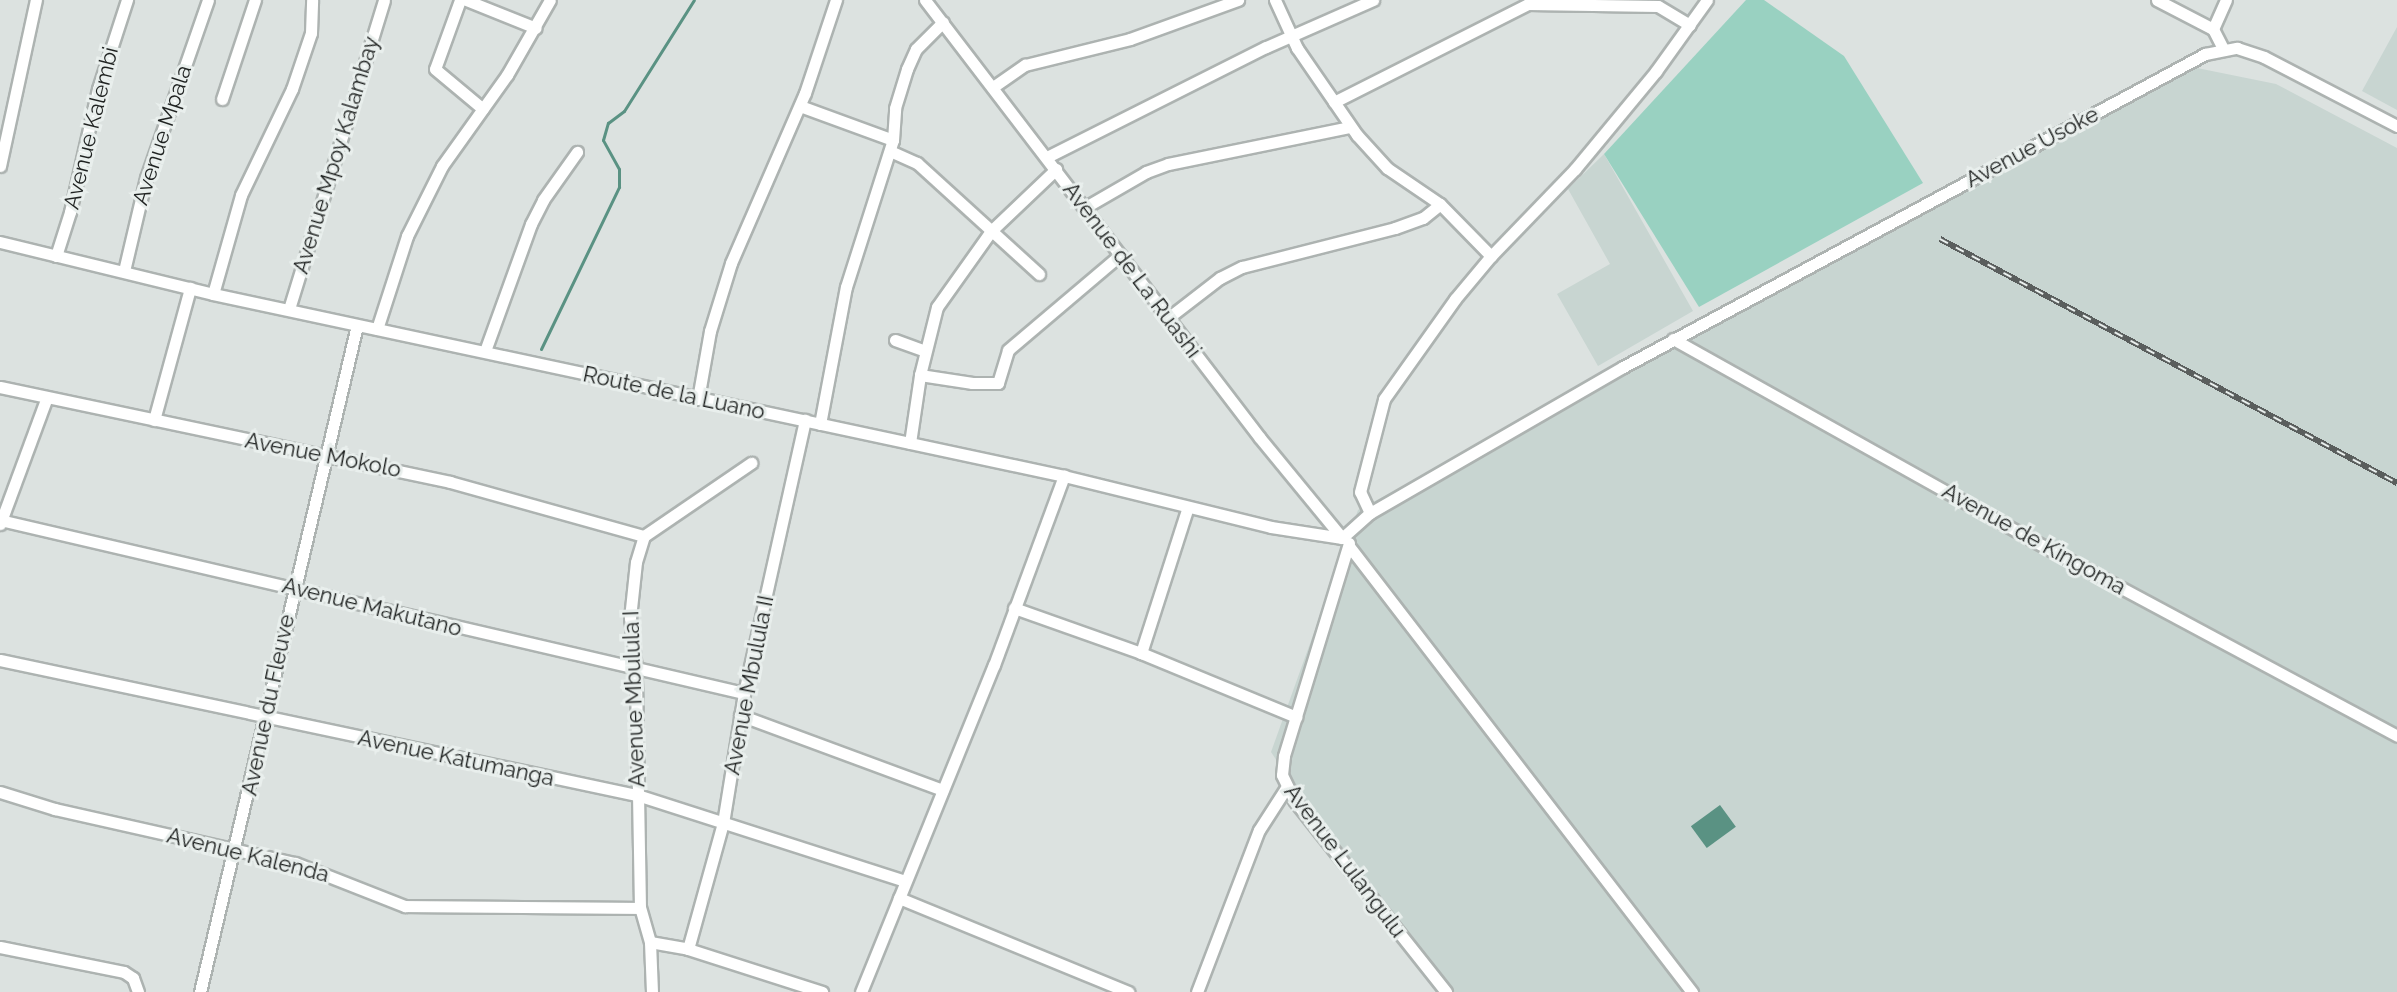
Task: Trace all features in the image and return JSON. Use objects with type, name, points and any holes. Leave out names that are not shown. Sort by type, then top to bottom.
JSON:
[{"type":"street","points":[[0,166],[36,0]]},
{"type":"street","name":"Avenue Kalembi","points":[[56,256],[70,212],[98,89],[127,0]]},
{"type":"street","name":"Avenue Mpala","points":[[124,271],[146,178],[208,0]]},
{"type":"street","points":[[222,99],[255,0]]},
{"type":"street","points":[[213,294],[241,195],[292,89],[311,33],[312,0]]},
{"type":"street","name":"Avenue Mpoy Kalambay","points":[[289,309],[384,0]]},
{"type":"street","points":[[460,0],[435,69],[483,109]]},
{"type":"street","points":[[466,0],[536,28]]},
{"type":"street","points":[[377,329],[415,218],[447,157],[483,109],[536,28],[550,0]]},
{"type":"street","points":[[698,399],[710,331],[731,263],[800,106],[836,0]]},
{"type":"street","name":"Avenue de La Ruashi","points":[[925,0],[1168,318],[1346,540],[1692,992]]},
{"type":"street","points":[[993,87],[1025,65],[1130,39],[1238,0]]},
{"type":"street","points":[[1275,0],[1292,36],[1350,127],[1387,168],[1440,204],[1491,256]]},
{"type":"street","points":[[1047,157],[1292,36],[1373,0]]},
{"type":"street","points":[[1370,513],[1360,492],[1384,399],[1437,322],[1491,256],[1575,169],[1707,0]]},
{"type":"street","points":[[2157,0],[2213,29],[2223,49],[2246,50],[2285,66],[2397,126]]},
{"type":"street","points":[[2213,29],[2226,0]]},
{"type":"street","points":[[1334,102],[1528,4],[1658,6],[1690,25]]},
{"type":"street","points":[[820,424],[846,287],[892,146],[895,108],[910,59],[943,22]]},
{"type":"street","name":"Avenue Usoke","points":[[1346,540],[1370,513],[1673,339],[2205,54],[2223,49]]},
{"type":"street","points":[[800,106],[892,146],[917,163],[1039,274]]},
{"type":"street","points":[[1084,208],[1146,172],[1168,164],[1350,127]]},
{"type":"street","points":[[485,351],[531,224],[543,200],[577,152]]},
{"type":"street","points":[[910,443],[920,375],[937,307],[991,231],[1056,169]]},
{"type":"street","points":[[1168,318],[1220,278],[1242,267],[1395,228],[1423,218],[1440,204]]},
{"type":"street","name":"Route de la Luano","points":[[0,242],[213,294],[1064,476],[1188,507],[1346,540]]},
{"type":"street","points":[[920,375],[980,384],[998,383],[1008,350],[1120,255]]},
{"type":"street","points":[[154,420],[190,288]]},
{"type":"street","name":"Avenue du Fleuve","points":[[200,992],[248,801],[263,718],[357,325]]},
{"type":"street","name":"Avenue de Kingoma","points":[[1673,339],[2032,540],[2397,736]]},
{"type":"street","points":[[895,340],[925,351]]},
{"type":"street","name":"Avenue Mokolo","points":[[0,387],[450,482],[644,536]]},
{"type":"street","points":[[1,522],[47,397]]},
{"type":"street","name":"Avenue Mbulula II","points":[[688,949],[723,823],[744,693],[805,420]]},
{"type":"street","points":[[644,536],[751,463]]},
{"type":"street","points":[[861,992],[1064,476]]},
{"type":"street","points":[[1141,653],[1188,507]]},
{"type":"street","name":"Avenue Makutano","points":[[1,522],[744,693]]},
{"type":"street","name":"Avenue Mbulula I","points":[[644,536],[631,600],[636,668],[640,908],[650,942],[652,992]]},
{"type":"street","name":"Avenue Lulangulu","points":[[1346,540],[1282,764],[1286,788],[1446,992]]},
{"type":"street","points":[[1014,608],[1141,653],[1296,717]]},
{"type":"street","name":"Avenue Katumanga","points":[[0,660],[637,795],[905,881]]},
{"type":"street","points":[[740,715],[943,790]]},
{"type":"street","points":[[1197,992],[1259,830],[1286,788]]},
{"type":"street","name":"Avenue Kalenda","points":[[0,792],[55,809],[326,873],[405,906],[640,908]]},
{"type":"street","points":[[899,898],[1128,992]]},
{"type":"street","points":[[650,942],[688,949],[822,992]]},
{"type":"street","points":[[0,947],[124,972],[133,978],[138,992]]},
{"type":"shaded area","points":[[1746,0],[1764,0],[1844,56],[1923,183],[1699,307],[1604,154]]},
{"type":"shaded area","points":[[2397,27],[2397,110],[2362,91]]},
{"type":"shaded area","points":[[2197,68],[2276,84],[2397,148],[2397,992],[1439,992],[1403,939],[1370,902],[1271,752],[1358,510]]},
{"type":"shaded area","points":[[1604,154],[1693,311],[1598,366],[1557,294],[1610,264],[1568,189]]},
{"type":"shaded area","points":[[1720,805],[1736,827],[1707,848],[1691,826]]},
{"type":"waterway","points":[[541,349],[619,187],[619,169],[603,140],[608,123],[624,111],[694,0]]},
{"type":"railway","points":[[1940,239],[2397,483]]}]
